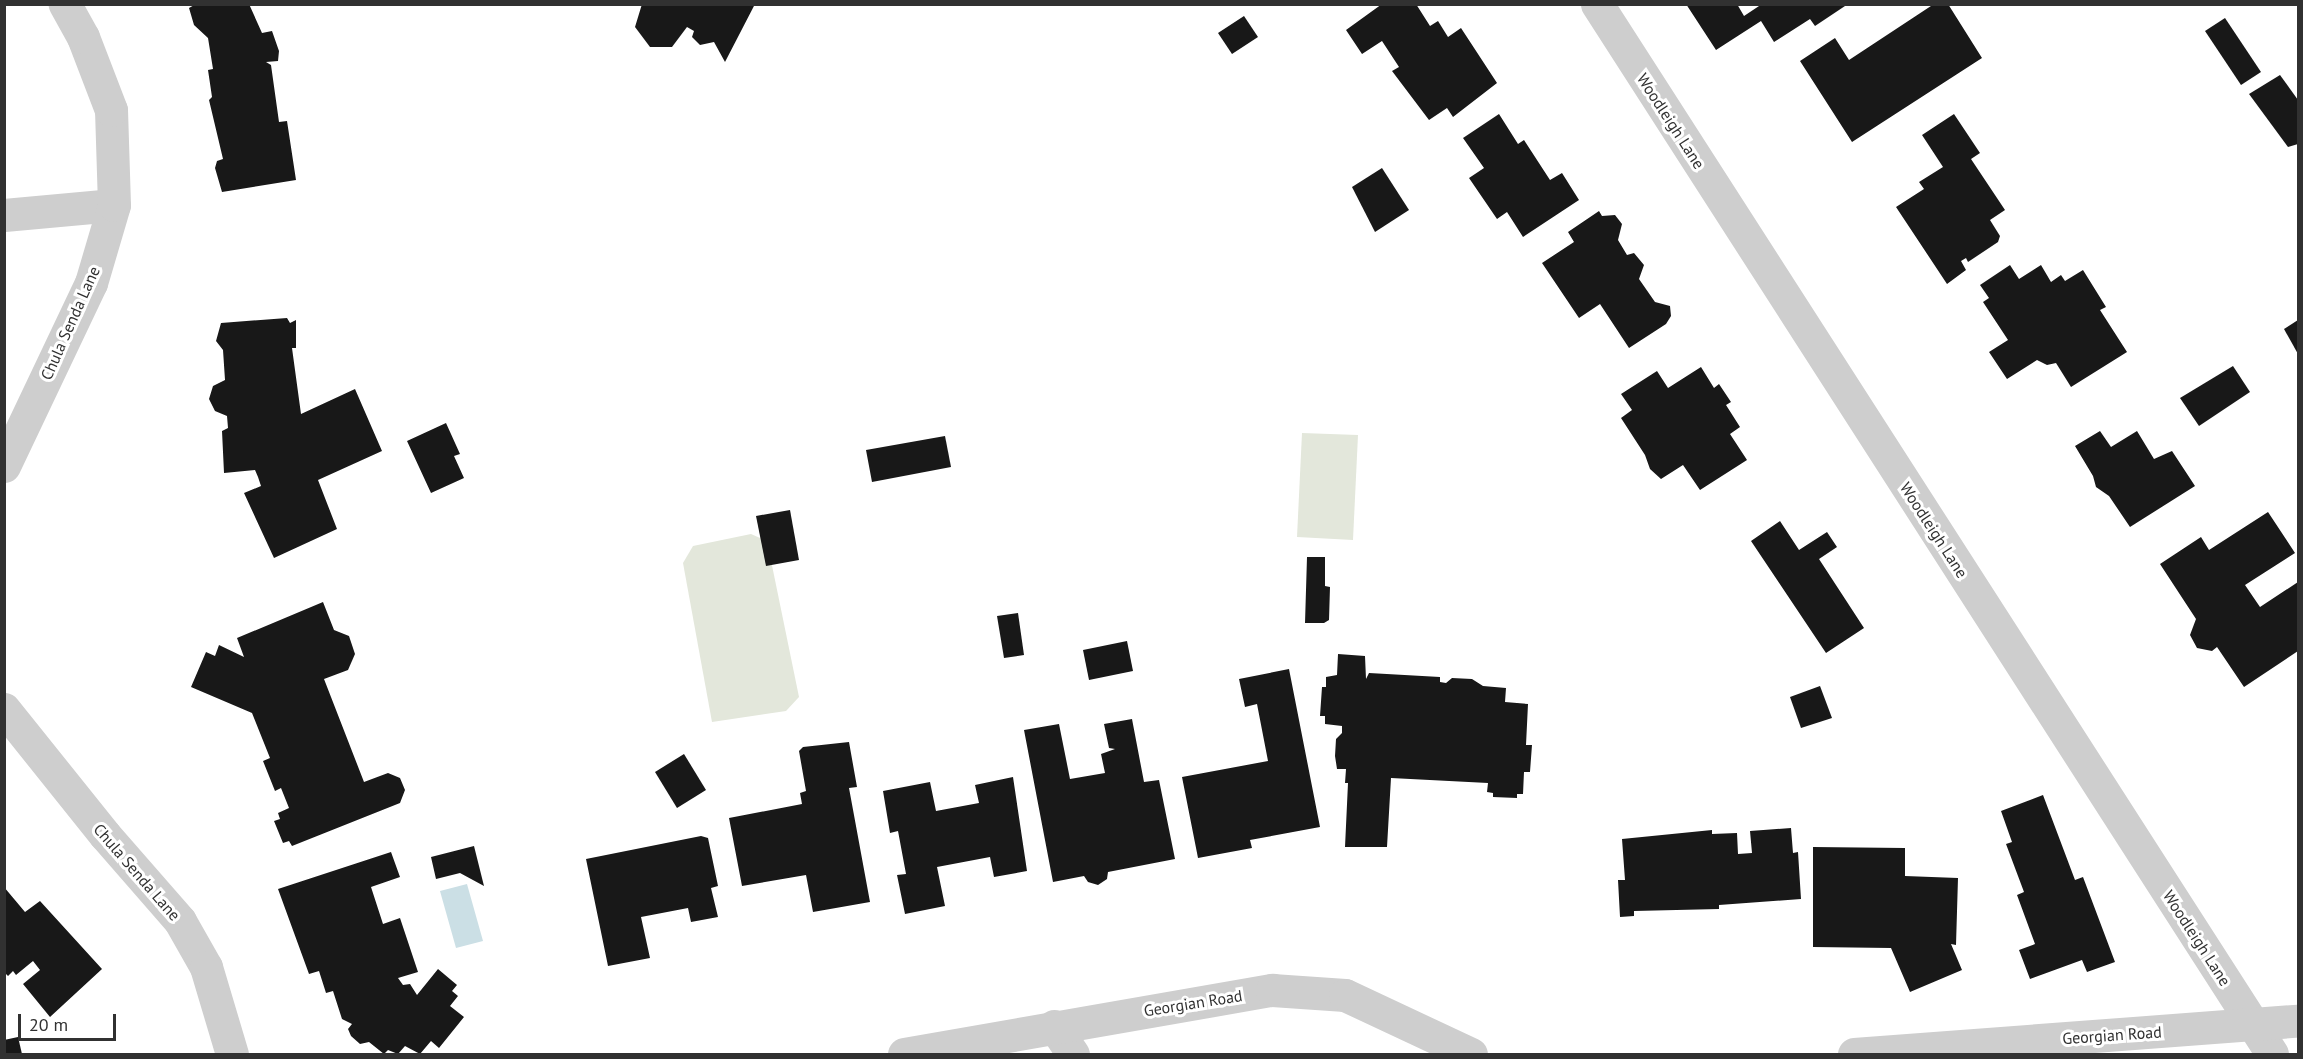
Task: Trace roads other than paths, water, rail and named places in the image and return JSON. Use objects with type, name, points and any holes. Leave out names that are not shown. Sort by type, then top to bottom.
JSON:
[{"type":"street","name":"Chula Senda Lane","points":[[4,466],[91,283],[114,205],[111,110],[83,37],[65,4]]},
{"type":"street","name":"Woodleigh Lane","points":[[1597,4],[2272,1054]]},
{"type":"street","points":[[4,215],[114,205]]},
{"type":"street","name":"Chula Senda Lane","points":[[4,709],[105,835],[180,921],[206,967],[232,1054]]},
{"type":"street","name":"Georgian Road","points":[[904,1054],[1054,1026],[1283,991],[1345,995],[1471,1054]]},
{"type":"street","name":"Georgian Road","points":[[1854,1054],[2298,1021]]},
{"type":"street","points":[[1054,1026],[1073,1054]]}]
